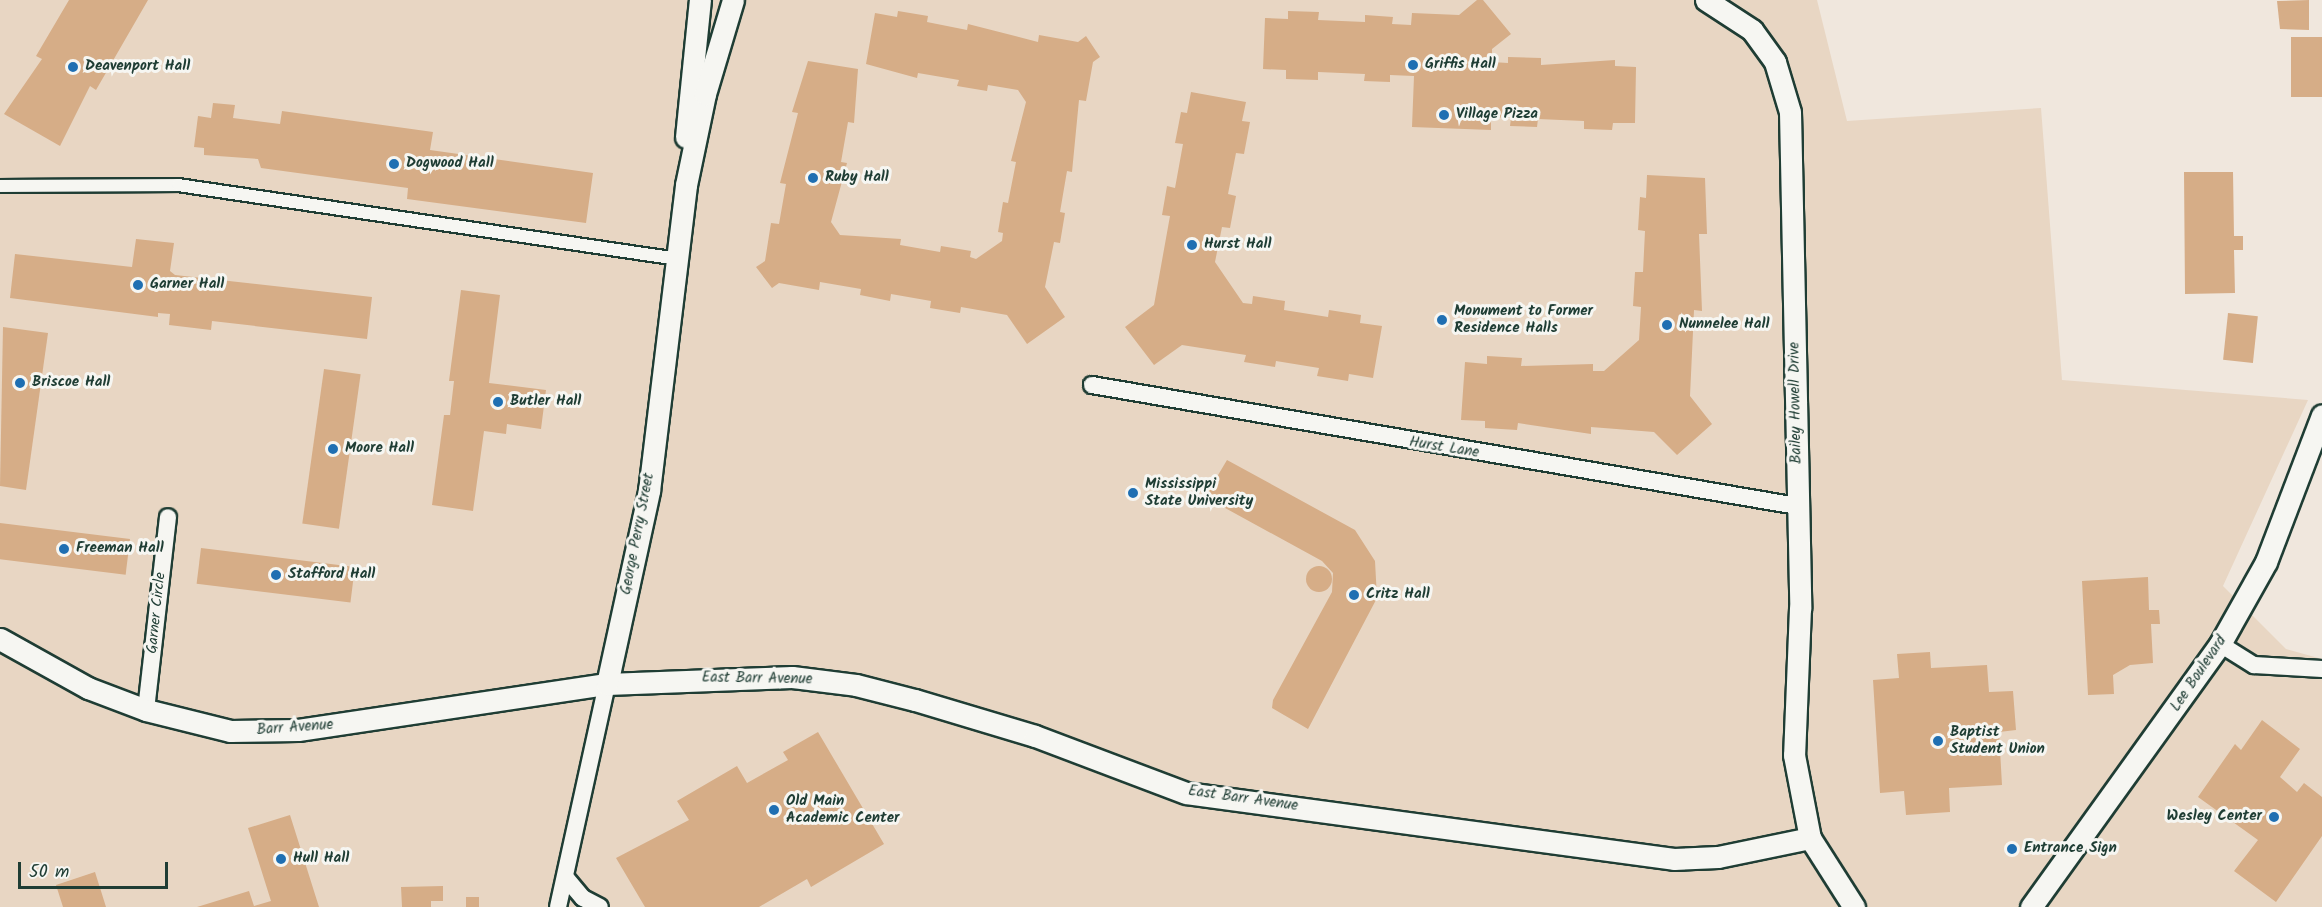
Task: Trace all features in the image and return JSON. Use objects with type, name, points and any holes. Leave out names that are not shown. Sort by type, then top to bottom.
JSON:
[{"type":"street","name":"George Perry Street","points":[[558,907],[649,491],[686,185],[687,100],[700,0]]},
{"type":"street","name":"George Perry Street","points":[[686,185],[705,94],[733,0]]},
{"type":"street","name":"Bailey Howell Drive","points":[[1706,0],[1752,30],[1775,62],[1790,112],[1800,614],[1794,755],[1810,838]]},
{"type":"street","points":[[0,186],[178,185],[678,259]]},
{"type":"street","name":"Hurst Lane","points":[[1092,385],[1797,506]]},
{"type":"street","name":"Lee Boulevard","points":[[2031,907],[2220,644],[2266,561],[2322,415]]},
{"type":"street","name":"Garner Circle","points":[[146,710],[168,517]]},
{"type":"street","name":"Barr Avenue","points":[[0,639],[88,688],[146,710],[230,731],[298,730],[607,684]]},
{"type":"street","points":[[2220,644],[2254,665],[2322,669]]},
{"type":"street","name":"East Barr Avenue","points":[[607,684],[792,677],[856,685],[1010,728],[1186,793],[1612,853],[1674,859],[1718,857],[1810,838]]},
{"type":"street","points":[[1810,838],[1854,907]]},
{"type":"street","points":[[566,878],[583,898],[600,907]]},
{"type":"shaded area","name":"Mississippi State University","points":[[0,0],[1817,0],[1847,121],[2041,108],[2062,380],[2308,400],[2223,586],[2286,649],[2322,659],[2322,907],[0,907]]},
{"type":"building","name":"Deavenport Hall","points":[[69,0],[148,0],[96,90],[90,86],[60,146],[4,114],[42,59],[36,56]]},
{"type":"building","name":"Griffis Hall","points":[[1477,0],[1483,0],[1511,34],[1492,49],[1492,62],[1508,63],[1508,57],[1541,58],[1541,65],[1615,60],[1615,66],[1636,67],[1635,123],[1613,123],[1612,130],[1584,129],[1584,121],[1538,119],[1537,127],[1510,126],[1511,118],[1491,117],[1491,130],[1412,127],[1414,76],[1390,75],[1390,82],[1364,81],[1365,74],[1318,72],[1318,80],[1286,79],[1286,70],[1263,69],[1265,18],[1288,19],[1288,11],[1319,12],[1318,20],[1365,22],[1365,15],[1393,17],[1392,24],[1411,25],[1412,13],[1459,15]]},
{"type":"building","points":[[2309,0],[2309,30],[2280,29],[2277,1]]},
{"type":"building","name":"Ruby Hall","points":[[898,11],[928,16],[927,22],[967,30],[968,24],[1038,42],[1039,35],[1078,42],[1086,36],[1100,57],[1093,62],[1086,101],[1079,100],[1072,172],[1067,171],[1060,212],[1065,213],[1060,243],[1054,242],[1045,287],[1065,317],[1027,344],[1007,315],[961,307],[960,313],[930,308],[931,301],[891,294],[890,301],[860,295],[861,289],[820,282],[819,290],[779,283],[772,288],[756,267],[765,261],[771,223],[779,224],[786,184],[780,183],[798,113],[792,112],[808,61],[858,69],[854,123],[848,122],[841,162],[847,163],[831,222],[840,235],[901,239],[900,245],[940,252],[941,246],[971,251],[970,257],[976,259],[1002,241],[1003,233],[998,232],[1003,202],[1008,203],[1016,162],[1011,161],[1026,102],[1018,90],[988,85],[987,91],[957,86],[959,80],[918,73],[917,78],[866,64],[875,13],[897,17]]},
{"type":"building","points":[[2291,37],[2322,37],[2322,97],[2291,97]]},
{"type":"building","name":"Hurst Hall","points":[[1191,92],[1246,102],[1242,121],[1250,122],[1244,154],[1236,153],[1228,194],[1236,196],[1230,228],[1222,227],[1215,262],[1243,303],[1252,304],[1253,296],[1285,301],[1284,310],[1328,317],[1329,310],[1361,315],[1360,323],[1382,326],[1373,378],[1349,374],[1348,381],[1317,376],[1319,368],[1276,361],[1275,367],[1244,362],[1246,355],[1182,345],[1154,365],[1125,327],[1154,305],[1170,216],[1162,215],[1167,186],[1175,188],[1183,144],[1175,143],[1181,112],[1187,113]]},
{"type":"building","name":"Dogwood Hall","points":[[213,103],[235,105],[233,118],[280,124],[282,111],[433,132],[430,150],[593,173],[586,223],[407,199],[408,188],[261,168],[258,159],[204,155],[204,148],[194,147],[198,116],[211,118]]},
{"type":"building","points":[[2184,172],[2233,172],[2234,236],[2243,236],[2243,250],[2234,250],[2235,293],[2185,294]]},
{"type":"building","name":"Nunnelee Hall","points":[[1647,175],[1705,178],[1707,234],[1699,234],[1702,311],[1694,310],[1690,396],[1712,424],[1677,455],[1654,432],[1591,427],[1591,434],[1518,423],[1517,430],[1485,428],[1485,421],[1461,420],[1465,362],[1487,364],[1487,356],[1522,358],[1521,366],[1593,364],[1593,371],[1604,371],[1639,340],[1641,307],[1633,306],[1635,272],[1643,272],[1645,231],[1638,230],[1640,197],[1646,198]]},
{"type":"building","name":"Garner Hall","points":[[136,239],[174,243],[170,271],[175,275],[372,297],[367,339],[212,321],[211,330],[169,325],[170,314],[158,313],[158,317],[10,298],[15,254],[132,267]]},
{"type":"building","name":"Butler Hall","points":[[461,290],[500,295],[489,383],[546,390],[541,429],[507,424],[506,434],[484,431],[473,511],[432,505],[444,415],[450,415],[454,381],[449,381]]},
{"type":"building","points":[[2228,313],[2258,316],[2253,363],[2223,360]]},
{"type":"building","name":"Briscoe Hall","points":[[3,327],[48,333],[26,490],[0,486]]},
{"type":"building","name":"Moore Hall","points":[[324,369],[361,374],[339,529],[302,523]]},
{"type":"building","name":"Critz Hall","points":[[1227,460],[1355,530],[1375,561],[1377,598],[1308,729],[1272,708],[1273,700],[1332,592],[1333,573],[1322,561],[1205,497]]},
{"type":"building","name":"Freeman Hall","points":[[0,523],[130,539],[126,575],[0,559]]},
{"type":"building","name":"Stafford Hall","points":[[201,548],[355,567],[350,603],[197,584]]},
{"type":"building","points":[[1319,566],[1328,570],[1332,579],[1328,588],[1319,592],[1310,588],[1306,579],[1310,570]]},
{"type":"building","points":[[2148,577],[2149,610],[2159,610],[2160,624],[2151,624],[2153,663],[2130,665],[2113,675],[2114,694],[2088,695],[2082,581]]},
{"type":"building","name":"Baptist Student Union","points":[[1930,652],[1931,668],[1987,665],[1989,692],[2013,691],[2016,730],[1999,732],[2002,785],[1949,788],[1950,812],[1906,815],[1904,791],[1880,793],[1873,680],[1899,678],[1897,654]]},
{"type":"building","name":"Wesley Center","points":[[2262,720],[2300,749],[2280,777],[2297,792],[2304,783],[2322,797],[2322,836],[2276,902],[2234,871],[2258,840],[2198,797],[2235,744],[2241,750]]},
{"type":"building","name":"Old Main Academic Center","points":[[818,732],[884,844],[811,887],[807,879],[759,907],[645,907],[616,858],[689,820],[677,801],[737,766],[747,783],[788,760],[783,752]]},
{"type":"building","name":"Hull Hall","points":[[290,815],[319,907],[197,907],[249,891],[254,906],[271,901],[248,828]]},
{"type":"building","points":[[95,872],[106,907],[63,907],[56,885]]},
{"type":"building","points":[[443,886],[443,901],[431,901],[431,907],[402,907],[401,887]]},
{"type":"building","points":[[466,897],[479,897],[479,907],[466,907]]},
{"type":"place","name":"Griffis Hall","points":[[1413,65]]},
{"type":"place","name":"Deavenport Hall","points":[[73,67]]},
{"type":"place","name":"Village Pizza","points":[[1444,115]]},
{"type":"place","name":"Dogwood Hall","points":[[394,164]]},
{"type":"place","name":"Ruby Hall","points":[[813,178]]},
{"type":"place","name":"Hurst Hall","points":[[1192,245]]},
{"type":"place","name":"Garner Hall","points":[[138,285]]},
{"type":"place","name":"Monument to Former Residence Halls","points":[[1442,320]]},
{"type":"place","name":"Nunnelee Hall","points":[[1667,325]]},
{"type":"place","name":"Briscoe Hall","points":[[20,383]]},
{"type":"place","name":"Butler Hall","points":[[498,402]]},
{"type":"place","name":"Moore Hall","points":[[333,449]]},
{"type":"place","name":"Mississippi State University","points":[[1133,493]]},
{"type":"place","name":"Freeman Hall","points":[[64,549]]},
{"type":"place","name":"Stafford Hall","points":[[276,575]]},
{"type":"place","name":"Critz Hall","points":[[1354,595]]},
{"type":"place","name":"Baptist Student Union","points":[[1938,741]]},
{"type":"place","name":"Old Main Academic Center","points":[[774,810]]},
{"type":"place","name":"Wesley Center","points":[[2274,817]]},
{"type":"place","name":"Entrance Sign","points":[[2012,849]]},
{"type":"place","name":"Hull Hall","points":[[281,859]]}]
